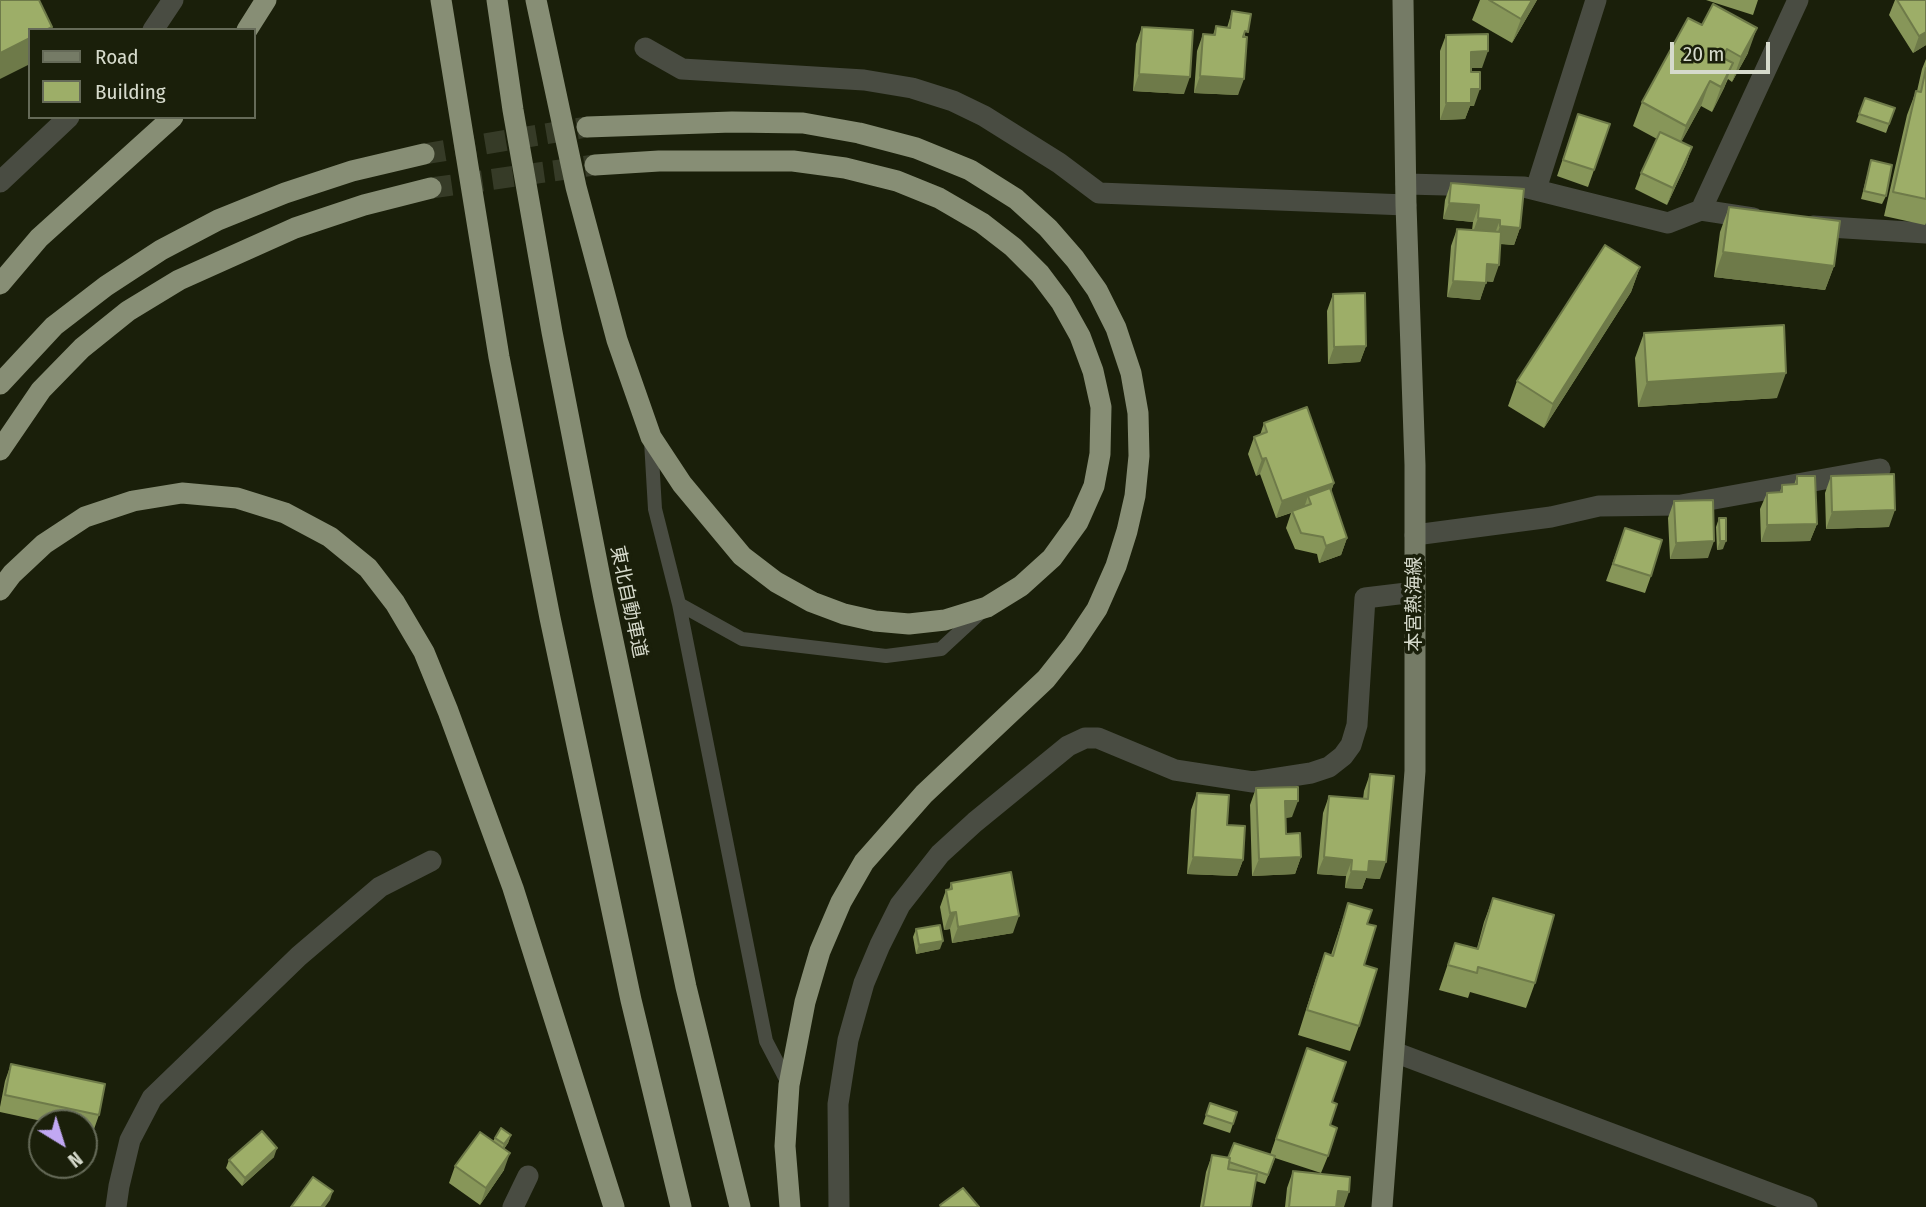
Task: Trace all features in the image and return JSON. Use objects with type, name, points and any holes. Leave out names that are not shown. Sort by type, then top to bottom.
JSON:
[{"type":"highway","points":[[248,28],[266,0]]},
{"type":"highway","points":[[441,0],[499,357],[550,618],[631,1000],[681,1207]]},
{"type":"highway","name":"東北自動車道","points":[[497,0],[513,110],[552,332],[604,598],[686,987],[740,1207]]},
{"type":"highway","points":[[536,0],[579,200],[617,340],[651,437],[682,484],[743,556],[776,582],[812,602],[844,614],[875,621],[909,624],[945,620],[987,607],[1021,586],[1052,558],[1077,522],[1094,486],[1100,454],[1101,407],[1093,371],[1080,336],[1062,302],[1040,274],[1013,247],[982,223],[939,198],[897,181],[845,168],[756,161],[659,161],[595,165]]},
{"type":"highway","points":[[0,284],[40,238],[171,119]]},
{"type":"highway","points":[[587,127],[732,122],[803,123],[859,133],[916,148],[970,170],[1016,199],[1048,228],[1075,259],[1097,290],[1116,328],[1131,373],[1138,413],[1139,456],[1135,496],[1116,566],[1097,609],[1046,679],[924,794],[864,862],[841,902],[820,951],[805,1002],[789,1084],[785,1146],[790,1207]]},
{"type":"highway","points":[[0,384],[54,326],[106,286],[160,250],[218,220],[285,193],[352,171],[424,154]]},
{"type":"highway","points":[[0,450],[41,390],[82,348],[128,312],[179,280],[295,228],[364,205],[431,188]]},
{"type":"highway","points":[[0,590],[12,574],[44,544],[85,517],[133,500],[182,493],[237,498],[285,513],[330,537],[368,568],[395,603],[424,652],[448,711],[513,888],[614,1207]]},
{"type":"main road","name":"本宮熱海線","points":[[1382,1207],[1415,771],[1415,465],[1406,194],[1404,0]]},
{"type":"street","points":[[154,28],[173,0]]},
{"type":"street","points":[[1536,189],[1596,0]]},
{"type":"street","points":[[1701,210],[1798,0]]},
{"type":"street","points":[[645,48],[682,69],[864,80],[912,88],[953,101],[984,116],[1059,163],[1099,194],[1406,194],[1524,187],[1668,223],[1701,210],[1770,221]]},
{"type":"street","points":[[0,182],[67,119]]},
{"type":"street","points":[[1798,225],[1926,233]]},
{"type":"street","points":[[1415,536],[1550,517],[1599,506],[1681,505],[1880,468]]},
{"type":"street","points":[[839,1207],[838,1104],[848,1040],[864,983],[895,915],[940,854],[1068,746],[1085,738],[1098,738],[1175,770],[1253,782],[1311,773],[1329,767],[1351,746],[1357,724],[1365,598],[1415,592]]},
{"type":"street","points":[[116,1207],[130,1140],[152,1098],[299,956],[380,887],[431,861]]},
{"type":"street","points":[[1394,1052],[1807,1207]]},
{"type":"street","points":[[513,1207],[528,1176]]},
{"type":"lane","points":[[651,437],[655,509],[679,604],[766,1041],[789,1084]]},
{"type":"lane","points":[[679,604],[742,639],[886,656],[942,649],[987,607]]},
{"type":"building","points":[[0,0],[39,0],[52,27],[28,28],[28,39],[0,53]]},
{"type":"building","points":[[1489,0],[1532,0],[1521,19]]},
{"type":"building","points":[[1897,0],[1926,0],[1926,32],[1919,36]]},
{"type":"building","points":[[1713,4],[1757,28],[1741,57],[1727,49],[1723,58],[1733,63],[1721,87],[1710,81],[1686,126],[1642,102],[1688,18],[1702,25]]},
{"type":"building","points":[[1232,11],[1251,14],[1248,32],[1245,31],[1243,37],[1247,37],[1244,79],[1200,76],[1203,34],[1215,35],[1216,26],[1230,28]]},
{"type":"building","points":[[1142,27],[1193,30],[1190,77],[1139,74]]},
{"type":"building","points":[[1488,34],[1488,51],[1471,52],[1471,72],[1480,72],[1480,89],[1471,89],[1471,103],[1446,103],[1446,35]]},
{"type":"building","points":[[1926,68],[1926,199],[1893,192],[1916,91],[1921,92]]},
{"type":"building","points":[[1865,98],[1895,108],[1889,124],[1859,114]]},
{"type":"building","points":[[1578,114],[1610,124],[1594,170],[1563,160]]},
{"type":"building","points":[[1660,132],[1692,147],[1673,188],[1641,173]]},
{"type":"building","points":[[1871,160],[1892,165],[1886,196],[1864,191]]},
{"type":"building","points":[[1451,183],[1524,189],[1520,228],[1500,226],[1500,220],[1478,218],[1479,205],[1449,203]]},
{"type":"building","points":[[1729,207],[1840,221],[1834,266],[1723,252]]},
{"type":"building","points":[[1457,229],[1501,232],[1499,265],[1487,264],[1486,283],[1453,281]]},
{"type":"building","points":[[1605,245],[1640,267],[1553,404],[1517,381]]},
{"type":"building","points":[[1365,293],[1366,346],[1334,347],[1333,294]]},
{"type":"building","points":[[1784,325],[1786,373],[1647,382],[1644,333]]},
{"type":"building","points":[[1307,407],[1334,483],[1282,501],[1266,458],[1262,459],[1254,437],[1267,432],[1264,423]]},
{"type":"building","points":[[1894,474],[1895,510],[1832,512],[1831,476]]},
{"type":"building","points":[[1797,476],[1815,476],[1817,524],[1767,525],[1767,493],[1782,492],[1782,485],[1797,484]]},
{"type":"building","points":[[1330,488],[1347,538],[1326,546],[1323,537],[1301,533],[1292,511],[1311,504],[1308,496]]},
{"type":"building","points":[[1713,500],[1714,541],[1676,543],[1674,501]]},
{"type":"building","points":[[1719,518],[1726,518],[1726,541],[1720,541]]},
{"type":"building","points":[[1625,528],[1662,540],[1651,576],[1613,564]]},
{"type":"building","points":[[1370,774],[1394,776],[1386,862],[1369,861],[1368,872],[1351,871],[1352,860],[1324,857],[1329,796],[1368,799]]},
{"type":"building","points":[[1298,787],[1298,801],[1285,801],[1286,834],[1300,833],[1301,857],[1259,859],[1256,788]]},
{"type":"building","points":[[1197,793],[1229,795],[1227,825],[1245,826],[1243,860],[1193,857]]},
{"type":"building","points":[[1011,872],[1019,916],[958,927],[956,912],[950,913],[946,890],[952,889],[951,883]]},
{"type":"building","points":[[1493,898],[1554,915],[1535,983],[1478,967],[1477,973],[1448,965],[1455,943],[1478,949]]},
{"type":"building","points":[[1348,903],[1372,910],[1367,924],[1376,926],[1364,965],[1377,969],[1359,1026],[1307,1010],[1325,953],[1333,956]]},
{"type":"building","points":[[940,925],[943,941],[919,945],[916,929]]},
{"type":"building","points":[[1307,1048],[1346,1062],[1332,1102],[1337,1104],[1330,1125],[1337,1128],[1328,1156],[1276,1139]]},
{"type":"building","points":[[11,1064],[105,1084],[99,1115],[98,1109],[71,1109],[5,1095]]},
{"type":"building","points":[[1210,1103],[1237,1112],[1233,1124],[1206,1115]]},
{"type":"building","points":[[501,1128],[511,1135],[504,1144],[495,1138]]},
{"type":"building","points":[[262,1131],[277,1148],[245,1178],[229,1160]]},
{"type":"building","points":[[480,1132],[510,1153],[486,1188],[455,1166]]},
{"type":"building","points":[[1234,1143],[1275,1156],[1268,1175],[1229,1162]]},
{"type":"building","points":[[1212,1155],[1230,1158],[1228,1169],[1257,1174],[1251,1207],[1203,1207]]},
{"type":"building","points":[[1293,1171],[1350,1177],[1349,1192],[1338,1191],[1336,1207],[1289,1207]]},
{"type":"building","points":[[313,1177],[333,1191],[321,1207],[291,1207]]},
{"type":"building","points":[[963,1188],[979,1207],[941,1207],[940,1205]]},
{"type":"tunnel","points":[[424,154],[587,127]]},
{"type":"tunnel","points":[[431,188],[595,165]]}]
